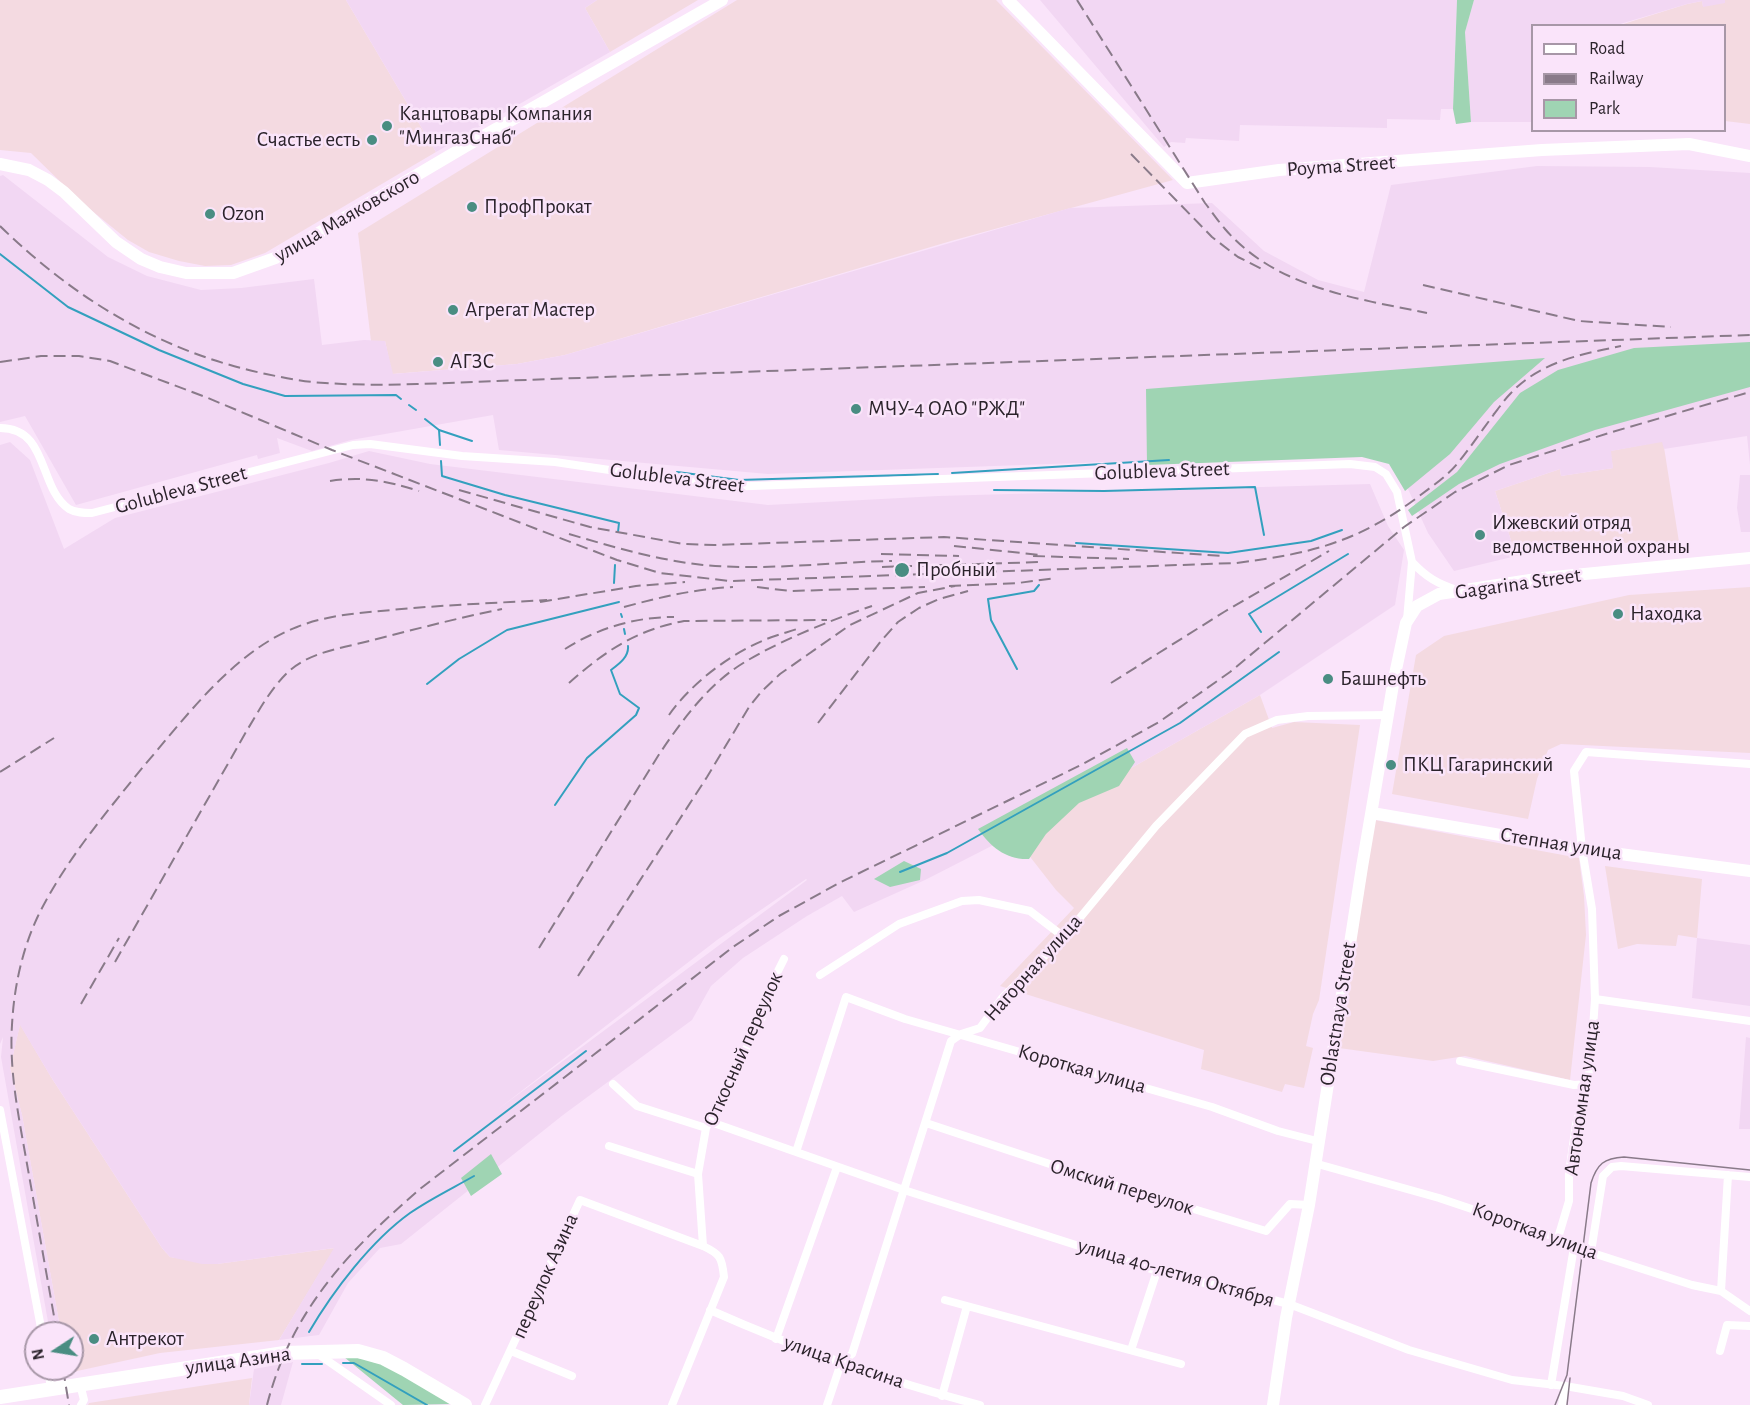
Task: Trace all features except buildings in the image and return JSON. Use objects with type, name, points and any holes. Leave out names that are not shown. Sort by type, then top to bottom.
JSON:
[{"type":"main road","name":"улица Маяковского","points":[[0,164],[29,170],[48,180],[64,192],[116,242],[141,259],[160,267],[186,273],[233,273],[278,257],[466,146],[722,0]]},
{"type":"main road","name":"Poyma Street","points":[[1008,0],[1187,183],[1279,170],[1542,150],[1689,144],[1750,156]]},
{"type":"main road","name":"Gagarina Street","points":[[1406,623],[1417,606],[1439,594],[1543,579],[1750,558]]},
{"type":"main road","name":"Oblastnaya Street","points":[[1273,1405],[1289,1304],[1309,1205],[1317,1141],[1406,623]]},
{"type":"main road","name":"Степная улица","points":[[1372,813],[1582,849],[1750,871]]},
{"type":"main road","name":"улица Азина","points":[[0,1397],[284,1353],[358,1351],[404,1369],[465,1405]]},
{"type":"street","name":"Golubleva Street","points":[[0,428],[11,428],[22,432],[32,442],[57,495],[68,508],[80,513],[101,511],[353,445],[370,444],[462,456],[555,462],[725,488],[1350,464],[1375,467],[1386,474],[1397,492],[1412,562]]},
{"type":"street","points":[[1412,562],[1424,575],[1460,591]]},
{"type":"street","points":[[1406,623],[1412,562]]},
{"type":"street","name":"Нагорная улица","points":[[827,1405],[841,1363],[852,1354],[951,1041],[961,1034],[980,1028],[1002,998],[1064,937],[1156,826],[1245,734],[1277,720],[1308,716],[1389,715]]},
{"type":"street","name":"Автономная улица","points":[[1558,1238],[1569,1200],[1569,1173],[1576,1124],[1588,1084],[1595,999],[1592,909],[1582,849],[1574,771],[1586,752],[1750,764]]},
{"type":"street","points":[[820,975],[899,924],[962,901],[979,900],[1030,911],[1064,937]]},
{"type":"street","name":"Откосный переулок","points":[[703,1246],[698,1174],[707,1125],[765,1011],[769,989],[784,959]]},
{"type":"street","name":"Короткая улица","points":[[796,1152],[846,997],[905,1019],[1201,1104],[1278,1131],[1317,1141]]},
{"type":"street","points":[[1595,999],[1750,1021]]},
{"type":"street","points":[[1460,1060],[1574,1085],[1588,1084]]},
{"type":"street","name":"улица 40-летия Октября","points":[[613,1084],[638,1106],[796,1152],[904,1190],[1157,1271],[1289,1304],[1409,1350],[1512,1380],[1623,1396],[1647,1405]]},
{"type":"street","points":[[0,1110],[40,1321]]},
{"type":"street","name":"Омский переулок","points":[[926,1123],[1095,1179],[1266,1231],[1290,1204],[1309,1205]]},
{"type":"street","points":[[609,1146],[698,1174]]},
{"type":"street","name":"Короткая улица","points":[[1314,1163],[1439,1198],[1558,1238],[1574,1247],[1692,1285],[1721,1291],[1750,1311]]},
{"type":"street","points":[[776,1339],[837,1167]]},
{"type":"street","name":"Автономная улица","points":[[1591,1252],[1603,1176],[1612,1167],[1728,1175]]},
{"type":"street","points":[[1721,1291],[1728,1175],[1750,1177]]},
{"type":"street","name":"переулок Азина","points":[[485,1405],[580,1200],[703,1246]]},
{"type":"street","points":[[672,1405],[724,1277],[723,1264],[717,1252],[703,1246]]},
{"type":"street","points":[[1551,1384],[1574,1247]]},
{"type":"street","points":[[1131,1350],[1157,1271]]},
{"type":"street","points":[[945,1300],[1181,1364]]},
{"type":"street","points":[[942,1396],[967,1306]]},
{"type":"street","name":"улица Красина","points":[[710,1310],[776,1339],[841,1363],[942,1396],[980,1405]]},
{"type":"street","points":[[1720,1351],[1727,1325],[1750,1326]]},
{"type":"street","points":[[316,1352],[391,1405]]},
{"type":"street","name":"переулок Азина","points":[[511,1352],[572,1376]]},
{"type":"street","points":[[50,1381],[51,1389]]},
{"type":"street","points":[[80,1384],[84,1400],[81,1405]]},
{"type":"street","points":[[1562,1405],[1565,1386]]},
{"type":"shaded area","points":[[0,0],[346,0],[436,152],[265,253],[231,265],[205,266],[149,252],[128,240],[81,202],[31,153],[0,150]]},
{"type":"shaded area","points":[[346,0],[597,0],[585,8],[610,52],[436,152]]},
{"type":"shaded area","points":[[597,0],[698,0],[610,52],[585,8]]},
{"type":"shaded area","points":[[737,0],[996,0],[1173,180],[951,241],[565,355],[517,364],[392,374],[385,341],[371,341],[358,233]]},
{"type":"shaded area","points":[[1040,0],[1457,0],[1453,109],[1441,109],[1440,120],[1387,119],[1387,128],[1240,125],[1239,141],[1186,138],[1185,143],[1171,142],[1164,147]]},
{"type":"shaded area","points":[[1474,0],[1725,0],[1725,3],[1703,7],[1702,1],[1687,4],[1620,24],[1531,24],[1531,122],[1471,122],[1465,32]]},
{"type":"shaded area","points":[[1725,0],[1750,0],[1750,124],[1726,121],[1726,24],[1623,24],[1687,4],[1702,1],[1703,6]]},
{"type":"shaded area","points":[[1537,166],[1650,167],[1750,173],[1750,465],[1747,436],[1664,449],[1662,442],[1611,451],[1613,468],[1561,476],[1560,469],[1495,491],[1516,556],[1454,571],[1428,533],[1403,478],[1391,461],[1363,453],[768,474],[499,450],[493,415],[351,440],[312,451],[277,438],[280,453],[258,459],[257,455],[76,505],[25,416],[0,422],[0,176],[3,175],[108,257],[147,276],[201,290],[241,288],[314,279],[322,345],[364,340],[385,341],[393,374],[517,364],[565,355],[1070,208],[1212,203],[1264,251],[1318,280],[1364,292],[1391,185]]},
{"type":"shaded area","points":[[1663,441],[1679,542],[1622,543],[1516,556],[1495,491],[1560,469],[1561,476],[1613,468],[1610,451]]},
{"type":"shaded area","points":[[10,442],[30,460],[64,549],[115,518],[369,451],[430,464],[768,505],[938,496],[1370,484],[1388,526],[1404,550],[1395,605],[1260,695],[1013,835],[925,880],[854,912],[842,896],[743,958],[711,986],[692,1020],[563,1115],[401,1244],[380,1248],[348,1283],[319,1335],[279,1340],[334,1248],[217,1264],[202,1264],[170,1257],[51,1077],[20,1025],[10,1068],[22,1115],[59,1321],[48,1321],[1,1057],[3,1037],[0,1044],[0,445]],"holes":[[[807,880],[497,1110],[717,940]]]},
{"type":"shaded area","points":[[1740,475],[1750,475],[1750,532],[1741,532],[1737,508]]},
{"type":"shaded area","name":"ПКЦ Гагаринский","points":[[1750,587],[1750,753],[1561,744],[1548,750],[1537,779],[1528,819],[1392,794],[1416,655],[1444,636],[1629,595]]},
{"type":"shaded area","points":[[1260,695],[1272,728],[1294,722],[1360,725],[1319,1000],[1313,1014],[1306,1046],[1313,1048],[1304,1088],[1285,1084],[1282,1092],[1201,1069],[1204,1050],[1000,986],[1074,908],[1056,890],[1013,835]]},
{"type":"shaded area","points":[[1375,820],[1579,858],[1586,935],[1570,1080],[1465,1056],[1433,1061],[1339,1048]]},
{"type":"shaded area","points":[[1605,866],[1702,879],[1697,938],[1678,935],[1676,946],[1637,944],[1618,949]]},
{"type":"shaded area","points":[[1697,938],[1750,945],[1750,1006],[1692,998]]},
{"type":"shaded area","points":[[20,1024],[51,1077],[170,1257],[217,1264],[335,1248],[279,1340],[160,1353],[84,1370],[84,1321],[59,1321],[22,1115],[10,1068]]},
{"type":"shaded area","points":[[1746,1037],[1750,1038],[1750,1129],[1739,1129]]},
{"type":"shaded area","points":[[293,1362],[281,1405],[249,1405],[254,1369]]},
{"type":"shaded area","points":[[252,1378],[249,1405],[88,1405],[89,1403]]},
{"type":"green space","points":[[1457,0],[1474,0],[1465,32],[1471,122],[1456,124],[1453,109]]},
{"type":"green space","points":[[1750,342],[1750,387],[1595,430],[1500,464],[1459,484],[1412,516],[1408,510],[1457,472],[1520,393],[1558,370],[1634,348]]},
{"type":"green space","points":[[1545,358],[1494,402],[1450,454],[1405,491],[1389,464],[1362,457],[1147,465],[1146,389]]},
{"type":"green space","points":[[1127,748],[1135,762],[1119,786],[1079,803],[1046,834],[1029,859],[1006,855],[988,841],[978,829]]},
{"type":"green space","points":[[904,861],[921,869],[920,880],[890,887],[874,879]]},
{"type":"green space","points":[[491,1154],[502,1174],[471,1196],[461,1178]]},
{"type":"green space","points":[[344,1357],[359,1358],[387,1366],[451,1404],[403,1405]]},
{"type":"waterway","points":[[0,254],[68,307],[159,350],[243,384],[285,396],[396,395],[401,399]]},
{"type":"waterway","points":[[409,405],[416,410]]},
{"type":"waterway","points":[[425,419],[439,430],[472,441]]},
{"type":"waterway","points":[[439,430],[440,445]]},
{"type":"waterway","points":[[952,473],[1169,460]]},
{"type":"waterway","points":[[441,461],[442,476],[505,495],[619,523],[618,532]]},
{"type":"waterway","points":[[677,472],[739,480],[938,474]]},
{"type":"waterway","points":[[994,490],[1104,491],[1255,487],[1264,535]]},
{"type":"waterway","points":[[1076,543],[1228,553],[1311,541],[1342,530]]},
{"type":"waterway","points":[[1261,632],[1249,614],[1348,554]]},
{"type":"waterway","points":[[614,583],[615,565]]},
{"type":"waterway","points":[[1017,669],[991,620],[988,599],[1034,591],[1039,585]]},
{"type":"waterway","points":[[427,684],[459,659],[507,630],[619,602]]},
{"type":"waterway","points":[[624,629],[625,634]]},
{"type":"waterway","points":[[555,805],[587,758],[636,715],[639,708],[620,694],[611,670],[625,657],[628,646]]},
{"type":"waterway","points":[[900,872],[947,853],[1180,723],[1279,652]]},
{"type":"waterway","points":[[454,1151],[586,1051]]},
{"type":"waterway","points":[[309,1332],[341,1284],[367,1252],[395,1224],[434,1198],[474,1176]]},
{"type":"waterway","points":[[343,1363],[354,1363],[427,1405]]},
{"type":"waterway","points":[[302,1364],[322,1364]]},
{"type":"tram line","points":[[1555,1405],[1567,1375],[1591,1183],[1602,1163],[1624,1157],[1750,1170]]},
{"type":"tram line","points":[[1567,1405],[1570,1378]]},
{"type":"railway","points":[[1077,0],[1205,203],[1225,229],[1245,249],[1292,278],[1318,288],[1427,313]]},
{"type":"railway","points":[[1131,154],[1212,237],[1238,257],[1264,270]]},
{"type":"railway","points":[[0,226],[29,253],[90,300],[156,337],[228,364],[280,377],[325,383],[433,384],[1750,335]]},
{"type":"railway","points":[[1423,285],[1579,321],[1671,327]]},
{"type":"railway","points":[[1493,415],[1522,382],[1535,374],[1576,356],[1621,346]]},
{"type":"railway","points":[[0,362],[41,356],[79,356],[110,361],[617,560],[660,573],[730,581],[1236,563],[1310,550],[1332,544],[1375,525],[1433,486],[1453,469],[1498,409]]},
{"type":"railway","points":[[267,1405],[291,1340],[307,1311],[347,1259],[370,1235],[420,1189],[733,947],[779,916],[841,882],[1081,765],[1159,722],[1230,672],[1404,527],[1455,492],[1509,465],[1750,392]]},
{"type":"railway","points":[[330,481],[375,480],[419,491]]},
{"type":"railway","points":[[459,490],[590,527],[683,544],[714,545],[944,537],[1222,556]]},
{"type":"railway","points":[[569,534],[652,556],[703,565],[774,567],[892,561]]},
{"type":"railway","points":[[954,546],[1041,555]]},
{"type":"railway","points":[[1111,683],[1224,612],[1329,551]]},
{"type":"railway","points":[[881,554],[959,556]]},
{"type":"railway","points":[[1033,556],[1129,559]]},
{"type":"railway","points":[[882,567],[1041,562]]},
{"type":"railway","points":[[949,586],[1018,583],[1056,578]]},
{"type":"railway","points":[[540,602],[636,586],[685,582]]},
{"type":"railway","points":[[578,976],[707,777],[749,707],[761,692],[780,674],[850,625],[918,593],[955,586]]},
{"type":"railway","points":[[624,607],[678,594],[733,587]]},
{"type":"railway","points":[[757,587],[790,591],[925,587]]},
{"type":"railway","points":[[818,723],[898,622],[919,608],[939,599],[968,591]]},
{"type":"railway","points":[[55,1321],[15,1095],[11,1043],[15,997],[23,955],[38,916],[60,876],[114,802],[194,707],[232,669],[252,652],[274,638],[308,623],[343,615],[547,600]]},
{"type":"railway","points":[[539,948],[658,756],[709,690],[744,662],[780,643],[872,606]]},
{"type":"railway","points":[[115,962],[255,716],[270,693],[288,672],[307,659],[328,651],[502,609]]},
{"type":"railway","points":[[565,649],[590,635],[617,625],[645,619],[674,617]]},
{"type":"railway","points":[[569,683],[595,661],[622,643],[667,625],[684,621],[827,620]]},
{"type":"railway","points":[[669,715],[698,682],[723,663],[762,641],[797,629]]},
{"type":"railway","points":[[0,772],[54,738]]},
{"type":"railway","points":[[81,1004],[119,938]]},
{"type":"railway","points":[[65,1381],[69,1405]]},
{"type":"place","name":"Канцтовары Компания \"МингазСнаб\"","points":[[387,126]]},
{"type":"place","name":"Счастье есть","points":[[372,140]]},
{"type":"place","name":"ПрофПрокат","points":[[472,207]]},
{"type":"place","name":"Ozon","points":[[210,214]]},
{"type":"place","name":"Агрегат Мастер","points":[[453,310]]},
{"type":"place","name":"АГЗС","points":[[438,362]]},
{"type":"place","name":"МЧУ-4 ОАО \"РЖД\"","points":[[856,409]]},
{"type":"place","name":"Ижевский отряд ведомственной охраны","points":[[1480,535]]},
{"type":"place","name":"Пробный","points":[[902,570]]},
{"type":"place","name":"Находка","points":[[1618,614]]},
{"type":"place","name":"Башнефть","points":[[1328,679]]},
{"type":"place","name":"ПКЦ Гагаринский","points":[[1391,765]]},
{"type":"place","name":"Антрекот","points":[[94,1339]]}]
